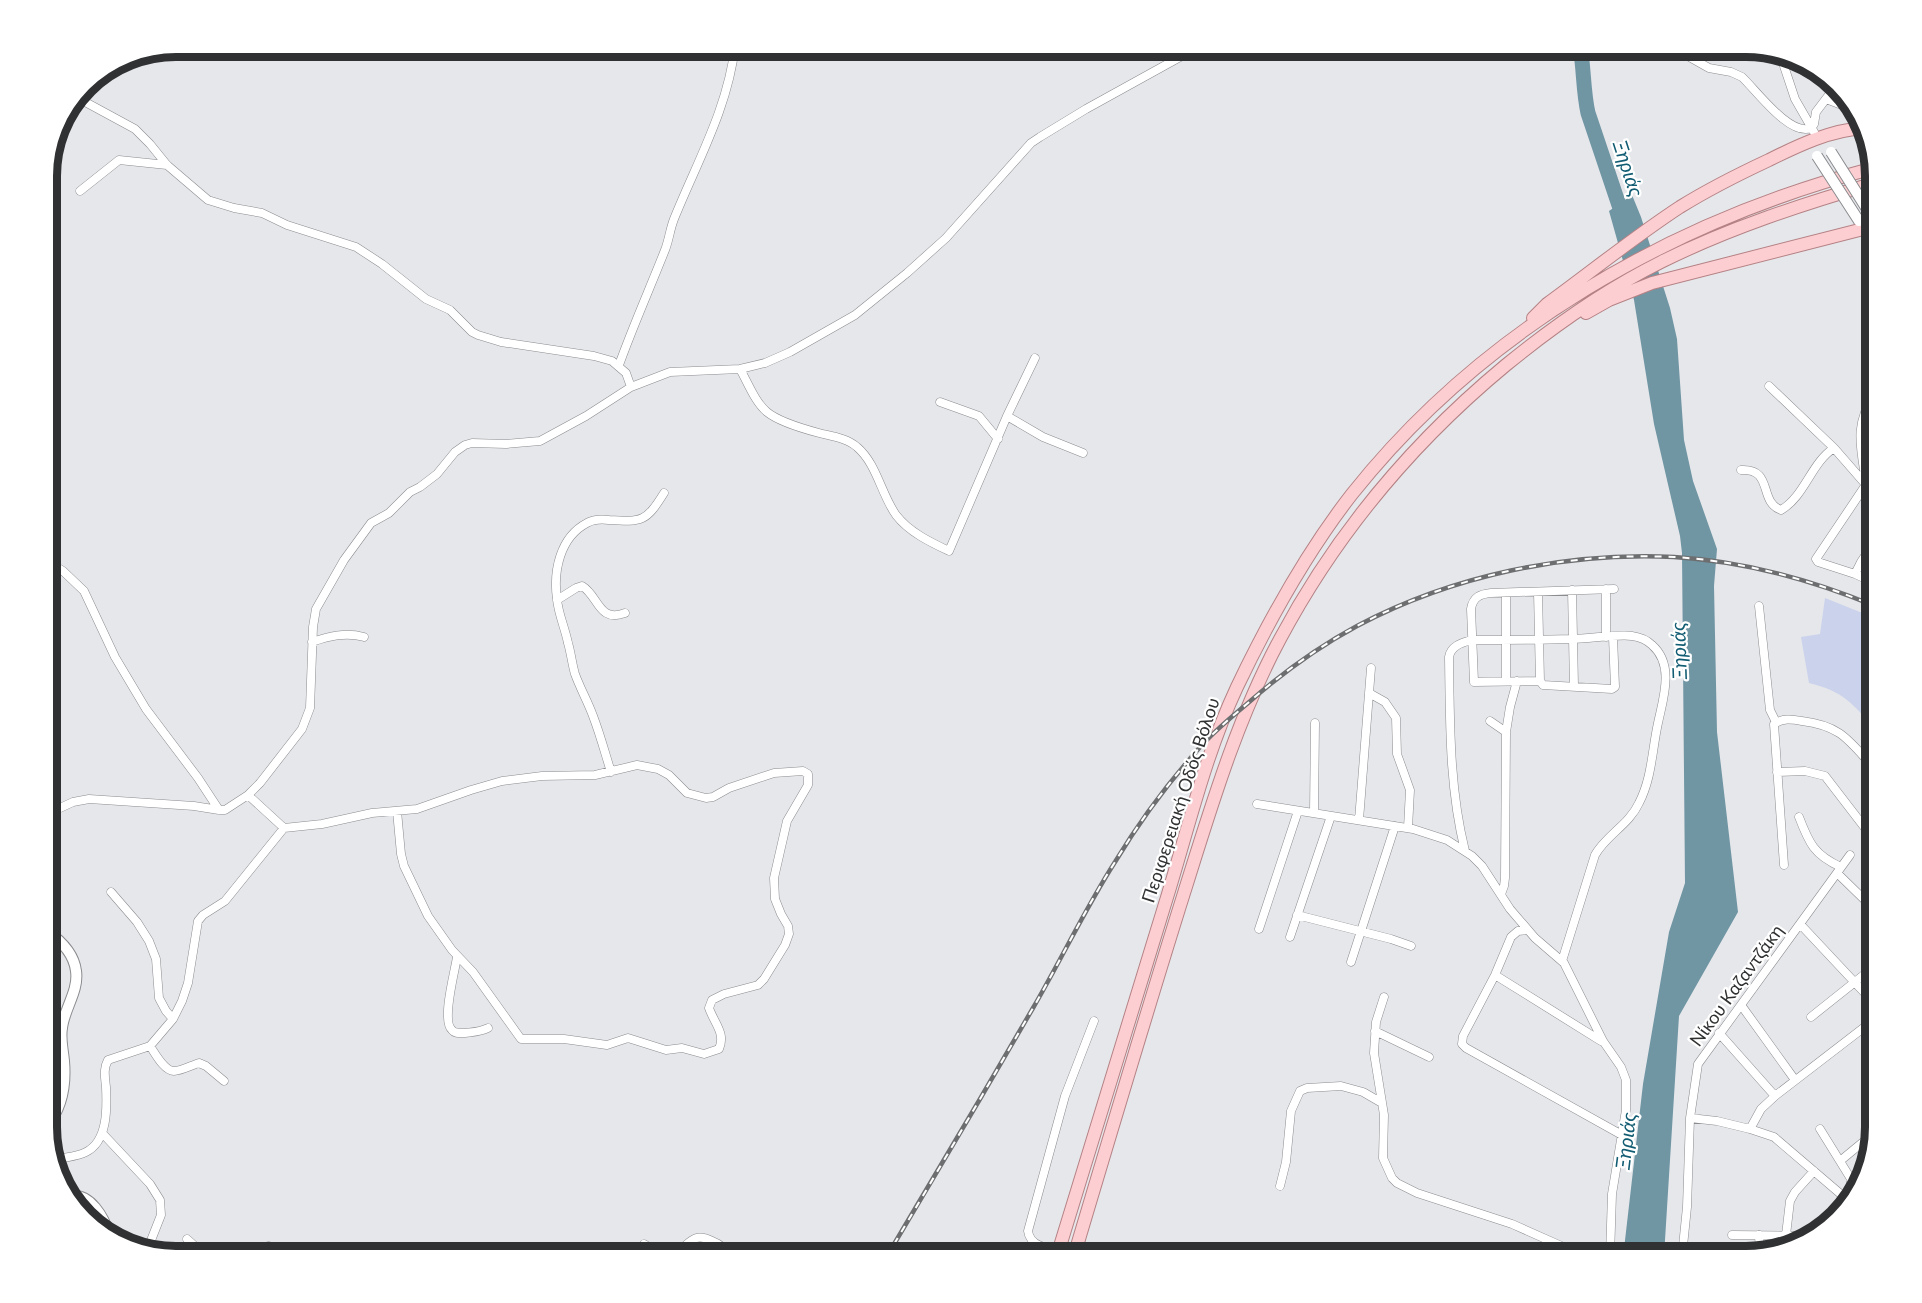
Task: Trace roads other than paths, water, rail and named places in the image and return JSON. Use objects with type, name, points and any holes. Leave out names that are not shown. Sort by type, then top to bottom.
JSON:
[{"type":"main road","points":[[1514,337],[1547,304],[1650,227],[1706,192],[1814,133],[1855,129]]},
{"type":"main road","points":[[1814,133],[1831,152],[1865,216]]},
{"type":"main road","points":[[1814,133],[1817,156],[1865,218]]},
{"type":"main road","name":"Περιφερειακή Οδός Βόλου","points":[[1060,1246],[1200,785],[1235,691],[1288,589],[1353,493],[1433,405],[1458,383],[1514,337],[1614,272],[1653,250],[1724,218],[1827,181],[1865,170]]},
{"type":"main road","name":"Περιφερειακή Οδός Βόλου","points":[[1077,1246],[1162,961],[1216,791],[1241,722],[1280,639],[1330,554],[1380,489],[1437,426],[1528,348],[1574,313],[1623,289],[1657,264],[1739,228],[1865,186]]},
{"type":"main road","points":[[1623,289],[1865,224]]},
{"type":"main road","points":[[57,941],[68,952],[75,964],[77,975],[75,989],[61,1032],[64,1070],[62,1096],[57,1110]]},
{"type":"main road","points":[[80,1197],[91,1204],[104,1221]]},
{"type":"street","points":[[619,365],[666,246],[674,219],[716,124],[726,93],[733,57]]},
{"type":"street","points":[[57,809],[73,802],[89,799],[194,806],[219,810],[228,808],[248,795],[289,747],[306,722],[310,708],[314,617],[319,602],[344,560],[365,529],[378,517],[389,513],[410,492],[437,474],[460,448],[472,443],[507,444],[540,441],[632,387],[660,375],[670,372],[740,369],[765,363],[790,352],[855,315],[907,273],[946,238],[1031,144],[1040,137],[1086,108],[1180,57]]},
{"type":"street","points":[[1690,57],[1709,68],[1736,73],[1770,107],[1791,124],[1814,133]]},
{"type":"street","points":[[1783,63],[1795,99],[1814,133]]},
{"type":"street","points":[[1814,133],[1816,112],[1830,93]]},
{"type":"street","points":[[1826,99],[1840,104]]},
{"type":"street","points":[[84,101],[135,129],[167,165],[204,198],[234,208],[262,213],[287,225],[356,247],[382,264],[426,299],[450,310],[472,332],[501,342],[594,356],[612,361],[626,373],[632,387]]},
{"type":"street","points":[[80,191],[119,160],[167,165]]},
{"type":"street","points":[[740,369],[757,399],[770,414],[804,429],[841,439],[858,448],[871,465],[902,522],[931,543],[949,551],[1035,358]]},
{"type":"street","points":[[1769,386],[1865,481]]},
{"type":"street","points":[[940,402],[980,416],[998,440]]},
{"type":"street","points":[[1865,410],[1860,430],[1860,453],[1865,474]]},
{"type":"street","points":[[1007,417],[1043,437],[1083,453]]},
{"type":"street","points":[[1741,470],[1751,471],[1760,476],[1773,507],[1781,510],[1794,500],[1822,458],[1834,448]]},
{"type":"street","points":[[1865,486],[1816,560],[1865,578]]},
{"type":"street","points":[[611,772],[594,717],[576,675],[557,600],[557,566],[565,545],[577,530],[592,520],[639,520],[654,509],[664,493]]},
{"type":"street","points":[[1856,574],[1865,556]]},
{"type":"street","points":[[57,567],[84,591],[115,657],[146,709],[219,810]]},
{"type":"street","points":[[557,600],[582,586],[590,593],[603,612],[618,616],[625,614]]},
{"type":"street","points":[[1538,592],[1540,681],[1543,685],[1615,687],[1610,637],[1610,589],[1482,594],[1474,600],[1471,609],[1474,682],[1540,681]]},
{"type":"street","points":[[1572,591],[1574,687]]},
{"type":"street","points":[[1506,593],[1506,681]]},
{"type":"street","points":[[1759,606],[1766,654],[1770,710],[1776,722],[1773,729],[1784,865]]},
{"type":"street","points":[[312,642],[338,635],[364,637]]},
{"type":"street","points":[[1465,851],[1458,825],[1451,764],[1450,652],[1456,646],[1471,640],[1634,636],[1652,645],[1662,660],[1665,690],[1645,790],[1631,818],[1600,847],[1595,855],[1562,961]]},
{"type":"street","points":[[1359,820],[1371,668]]},
{"type":"street","points":[[1500,894],[1505,878],[1506,732],[1517,681]]},
{"type":"street","points":[[1369,693],[1385,702],[1396,718],[1397,754],[1410,790],[1408,828]]},
{"type":"street","points":[[1776,722],[1790,719],[1822,724],[1836,730],[1865,759]]},
{"type":"street","points":[[1490,721],[1506,732]]},
{"type":"street","points":[[1314,813],[1315,723]]},
{"type":"street","points":[[61,1159],[88,1152],[103,1134],[105,1065],[108,1060],[150,1046],[173,1019],[188,983],[198,921],[225,900],[284,828],[322,824],[372,813],[417,809],[471,790],[530,776],[595,775],[637,765],[658,769],[693,796],[706,798],[774,773],[803,771],[808,774],[808,785],[787,821],[774,878],[776,899],[788,926],[788,939],[758,985],[717,997],[710,1004],[711,1014],[722,1040],[719,1049],[709,1054],[701,1054],[687,1048],[670,1050],[656,1048],[628,1038],[607,1045],[564,1039],[521,1039],[428,916],[400,854],[397,811]]},
{"type":"street","points":[[1777,772],[1805,771],[1825,776],[1865,828]]},
{"type":"street","points":[[248,795],[284,828]]},
{"type":"street","points":[[1257,804],[1408,828],[1447,840],[1465,851],[1482,866],[1510,909],[1528,930],[1562,961],[1603,1041],[1622,1067],[1626,1080],[1627,1098],[1612,1194],[1610,1246]]},
{"type":"street","points":[[1259,929],[1298,811]]},
{"type":"street","points":[[1290,937],[1331,816]]},
{"type":"street","points":[[1799,817],[1812,847],[1839,870],[1865,899]]},
{"type":"street","points":[[1352,962],[1395,826]]},
{"type":"street","name":"Νίκου Καζαντζάκη","points":[[1683,1246],[1690,1118],[1698,1065],[1850,855]]},
{"type":"street","points":[[111,892],[137,922],[149,941],[156,959],[159,998],[173,1019]]},
{"type":"street","points":[[1297,915],[1411,946]]},
{"type":"street","points":[[1800,924],[1865,992]]},
{"type":"street","points":[[1528,930],[1518,931],[1512,935],[1495,975],[1463,1036],[1462,1044],[1622,1135]]},
{"type":"street","points":[[457,957],[447,1014],[448,1025],[454,1032],[460,1033],[488,1028]]},
{"type":"street","points":[[1811,1017],[1865,974]]},
{"type":"street","points":[[1495,975],[1603,1041]]},
{"type":"street","points":[[1384,997],[1375,1031],[1374,1061],[1384,1115],[1383,1158],[1389,1174],[1397,1183],[1425,1196],[1518,1226],[1562,1246]]},
{"type":"street","points":[[1741,1005],[1795,1080]]},
{"type":"street","points":[[1041,1246],[1030,1238],[1028,1231],[1065,1096],[1094,1021]]},
{"type":"street","points":[[1750,1129],[1761,1109],[1775,1096],[1865,1027]]},
{"type":"street","points":[[1375,1031],[1429,1057]]},
{"type":"street","points":[[1719,1033],[1775,1096]]},
{"type":"street","points":[[150,1046],[171,1070],[175,1071],[199,1063],[224,1081]]},
{"type":"street","points":[[1280,1186],[1286,1162],[1291,1111],[1300,1091],[1307,1088],[1341,1086],[1363,1092],[1382,1103]]},
{"type":"street","points":[[1690,1118],[1750,1129],[1774,1137],[1843,1196]]},
{"type":"street","points":[[1820,1129],[1851,1183]]},
{"type":"street","points":[[103,1134],[150,1184],[160,1200],[161,1215],[150,1243]]},
{"type":"street","points":[[1840,1161],[1864,1141]]},
{"type":"street","points":[[1786,1235],[1790,1201],[1814,1171]]},
{"type":"street","points":[[1732,1235],[1796,1235]]},
{"type":"street","points":[[1759,1235],[1760,1245]]},
{"type":"street","points":[[685,1246],[700,1237],[721,1246]]},
{"type":"street","points":[[187,1239],[195,1246]]},
{"type":"waterway","name":"Ξηριάς","points":[[1581,57],[1588,113],[1625,223]]},
{"type":"railway","points":[[893,1246],[1033,1008],[1104,880],[1142,820],[1183,767],[1213,734],[1273,682],[1314,652],[1357,626],[1432,593],[1511,570],[1592,558],[1674,557],[1751,567],[1802,580],[1865,602]]}]
